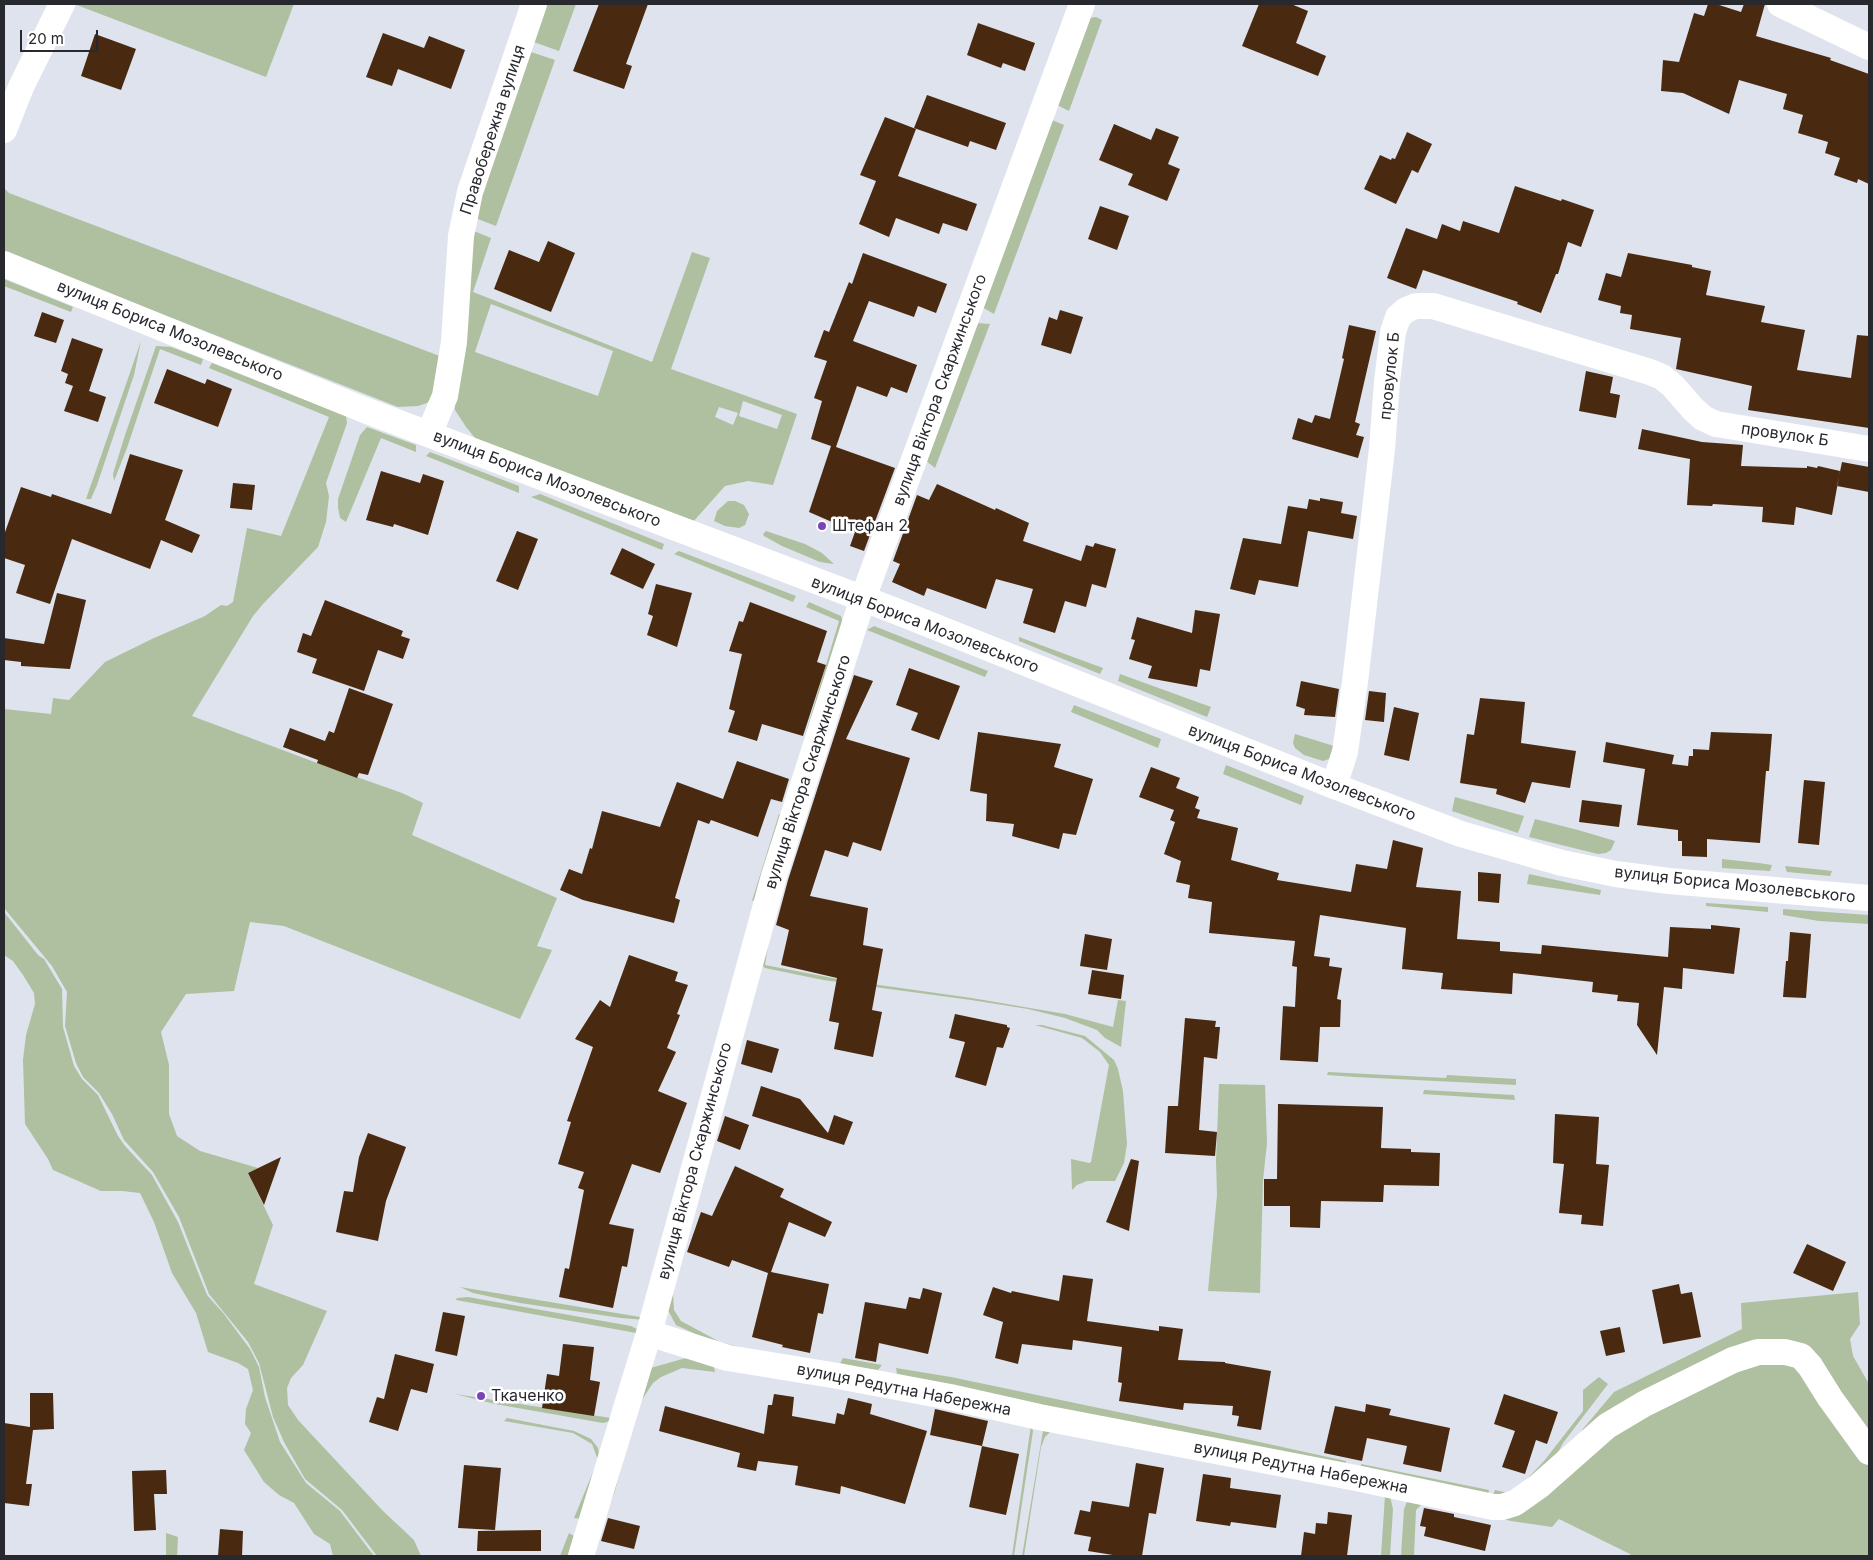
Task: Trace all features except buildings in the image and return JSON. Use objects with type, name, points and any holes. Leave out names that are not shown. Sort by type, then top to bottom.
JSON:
[{"type":"street","points":[[4,130],[21,87],[62,4]]},
{"type":"street","name":"Правобережна вулиця","points":[[429,434],[445,396],[447,386],[454,342],[461,236],[470,192],[534,4]]},
{"type":"street","name":"вулиця Віктора Скаржинського","points":[[580,1556],[649,1333],[774,876],[863,598],[1082,4]]},
{"type":"street","points":[[1780,4],[1869,47]]},
{"type":"street","name":"вулиця Бориса Мозолевського","points":[[4,264],[429,434],[784,570],[863,598],[1334,786],[1461,834],[1562,863],[1669,881],[1869,898]]},
{"type":"street","name":"провулок Б","points":[[1334,786],[1346,752],[1355,682],[1382,449],[1392,332],[1398,317],[1406,310],[1416,306],[1433,306],[1650,372],[1673,386],[1692,409],[1703,418],[1716,424],[1869,449]]},
{"type":"street","name":"вулиця Редутна Набережна","points":[[649,1333],[728,1358],[950,1397],[1048,1419],[1365,1480],[1492,1507],[1502,1507],[1515,1503],[1538,1486],[1607,1426],[1644,1404],[1733,1360],[1758,1352],[1785,1352],[1801,1356],[1810,1366],[1835,1406],[1869,1452]]},
{"type":"green space","points":[[74,4],[294,4],[266,77]]},
{"type":"green space","points":[[540,4],[576,4],[559,51],[528,40]]},
{"type":"green space","points":[[1096,17],[1102,20],[1069,111],[1057,105],[1090,18]]},
{"type":"green space","points":[[525,50],[555,60],[496,226],[470,216]]},
{"type":"green space","points":[[1052,120],[1064,125],[994,314],[982,307]]},
{"type":"green space","points":[[4,188],[9,193],[445,358],[439,391],[427,403],[418,406],[398,407],[4,252]]},
{"type":"green space","points":[[469,229],[491,238],[473,292],[652,362],[692,252],[710,258],[671,369],[797,414],[773,485],[748,481],[725,486],[692,523],[476,439],[455,410],[454,392]],"holes":[[[491,304],[613,351],[598,396],[475,352]],[[743,401],[782,415],[777,429],[739,416]],[[719,407],[738,413],[733,425],[715,417]]]},
{"type":"green space","points":[[4,279],[73,307],[71,312],[4,286]]},
{"type":"green space","points":[[976,323],[990,324],[935,468],[925,460]]},
{"type":"green space","points":[[141,341],[134,375],[97,485],[91,499],[86,499]]},
{"type":"green space","points":[[156,346],[171,347],[203,359],[201,365],[160,349],[114,481],[113,474],[125,435]]},
{"type":"green space","points":[[212,363],[346,416],[347,423],[326,483],[329,496],[326,522],[318,547],[253,616],[192,716],[402,793],[423,803],[412,835],[557,898],[537,946],[552,950],[520,1019],[284,926],[250,922],[234,991],[186,994],[161,1032],[169,1065],[169,1114],[177,1136],[200,1151],[258,1168],[248,1173],[273,1225],[254,1284],[327,1311],[303,1365],[291,1378],[287,1388],[288,1405],[298,1420],[383,1511],[414,1540],[421,1556],[377,1556],[342,1510],[305,1479],[284,1442],[273,1417],[259,1363],[248,1342],[209,1294],[179,1217],[153,1172],[124,1140],[112,1114],[99,1093],[83,1077],[76,1063],[65,1026],[67,992],[52,966],[4,908],[4,709],[51,714],[53,698],[69,700],[105,662],[205,616],[221,605],[227,606],[233,602],[247,528],[281,536],[329,417],[209,368]]},
{"type":"green space","points":[[367,427],[416,445],[416,452],[381,438],[346,522],[340,518],[338,499],[360,435]]},
{"type":"green space","points":[[430,452],[519,486],[519,493],[426,456]]},
{"type":"green space","points":[[540,494],[664,544],[662,550],[531,497]]},
{"type":"green space","points":[[728,501],[735,501],[744,505],[749,514],[745,525],[739,528],[725,526],[714,521],[717,511]]},
{"type":"green space","points":[[766,531],[805,544],[822,553],[834,564],[820,562],[782,546],[764,536],[763,534]]},
{"type":"green space","points":[[679,551],[796,596],[793,602],[674,554]]},
{"type":"green space","points":[[809,602],[841,616],[843,623],[804,739],[839,621],[806,607]]},
{"type":"green space","points":[[874,626],[988,671],[985,677],[867,630]]},
{"type":"green space","points":[[1019,637],[1103,668],[1100,674],[1019,641]]},
{"type":"green space","points":[[1120,674],[1211,707],[1207,717],[1118,681]]},
{"type":"green space","points":[[1074,705],[1161,739],[1158,748],[1071,712]]},
{"type":"green space","points":[[1295,734],[1334,746],[1332,758],[1323,761],[1304,755],[1295,748],[1293,743]]},
{"type":"green space","points":[[1226,765],[1304,796],[1301,805],[1223,774]]},
{"type":"green space","points":[[1455,797],[1524,816],[1518,833],[1452,811]]},
{"type":"green space","points":[[779,814],[785,819],[761,898],[752,901]]},
{"type":"green space","points":[[1535,819],[1615,841],[1611,850],[1598,854],[1529,837]]},
{"type":"green space","points":[[1722,859],[1772,865],[1770,871],[1722,868]]},
{"type":"green space","points":[[1785,866],[1832,871],[1830,876],[1787,872]]},
{"type":"green space","points":[[1529,874],[1601,890],[1600,895],[1527,884]]},
{"type":"green space","points":[[1706,903],[1768,907],[1768,912],[1706,906]]},
{"type":"green space","points":[[1783,909],[1869,915],[1869,924],[1819,921],[1783,915]]},
{"type":"green space","points":[[4,912],[38,955],[44,959],[62,989],[63,1027],[74,1066],[82,1079],[98,1095],[118,1136],[125,1146],[152,1175],[178,1222],[207,1295],[250,1349],[259,1367],[265,1397],[280,1442],[306,1483],[340,1511],[374,1556],[333,1556],[330,1544],[314,1534],[294,1503],[279,1495],[264,1482],[244,1450],[251,1433],[245,1424],[246,1409],[253,1390],[248,1369],[238,1363],[208,1352],[196,1313],[172,1273],[154,1222],[140,1193],[101,1191],[53,1170],[25,1124],[23,1060],[26,1035],[35,1004],[34,993],[13,961],[4,955]]},
{"type":"green space","points":[[769,940],[765,965],[843,980],[972,998],[1065,1014],[1113,1027],[1118,1000],[1126,1001],[1121,1047],[1105,1038],[1097,1030],[1065,1018],[1028,1009],[823,980],[765,968],[762,965]]},
{"type":"green space","points":[[1035,1025],[1042,1025],[1085,1036],[1114,1060],[1123,1091],[1127,1144],[1124,1163],[1115,1181],[1087,1181],[1077,1185],[1072,1190],[1071,1159],[1091,1162],[1109,1065],[1100,1052],[1082,1038]]},
{"type":"green space","points":[[1328,1072],[1446,1078],[1447,1075],[1516,1079],[1516,1085],[1327,1075]]},
{"type":"green space","points":[[1219,1084],[1265,1085],[1267,1143],[1263,1180],[1260,1293],[1208,1291],[1217,1195],[1216,1161]]},
{"type":"green space","points":[[1424,1090],[1514,1095],[1515,1100],[1423,1094]]},
{"type":"green space","points":[[460,1287],[640,1317],[645,1320],[520,1303],[473,1293]]},
{"type":"green space","points":[[1858,1292],[1860,1324],[1850,1339],[1853,1356],[1869,1384],[1869,1442],[1785,1344],[1578,1439],[1582,1430],[1614,1392],[1742,1329],[1741,1303]]},
{"type":"green space","points":[[673,1293],[674,1310],[681,1321],[720,1342],[758,1352],[719,1345],[676,1325],[664,1303]]},
{"type":"green space","points":[[468,1297],[631,1326],[642,1332],[614,1420],[603,1423],[495,1404],[455,1394],[611,1418],[636,1333],[456,1300],[457,1298]]},
{"type":"green space","points":[[686,1358],[709,1361],[714,1367],[715,1372],[682,1368],[661,1377],[653,1383],[636,1409],[615,1491],[605,1517],[647,1369]]},
{"type":"green space","points":[[843,1358],[882,1365],[878,1370],[839,1365]]},
{"type":"green space","points":[[1749,1360],[1790,1362],[1869,1460],[1869,1556],[1630,1556],[1630,1554],[1559,1519],[1552,1527],[1511,1521],[1469,1511],[1482,1511],[1596,1441]]},
{"type":"green space","points":[[896,1368],[951,1377],[1223,1434],[1346,1461],[1346,1463],[1361,1466],[1361,1464],[1489,1490],[1488,1494],[1010,1399],[897,1374]]},
{"type":"green space","points":[[1599,1377],[1608,1384],[1563,1443],[1555,1458],[1514,1493],[1544,1461],[1583,1411],[1583,1390]]},
{"type":"green space","points":[[507,1418],[574,1431],[591,1439],[598,1448],[600,1461],[582,1519],[574,1518],[598,1460],[592,1444],[573,1433],[504,1421]]},
{"type":"green space","points":[[1031,1425],[1033,1431],[1014,1556],[1012,1556]]},
{"type":"green space","points":[[1043,1431],[1050,1432],[1045,1437],[1041,1447],[1024,1556],[1022,1556]]},
{"type":"green space","points":[[1495,1490],[1512,1494],[1505,1497],[1493,1495]]},
{"type":"green space","points":[[1389,1492],[1393,1509],[1390,1556],[1381,1556],[1385,1495]]},
{"type":"green space","points":[[1425,1501],[1416,1510],[1414,1556],[1401,1556],[1404,1509],[1407,1502]]},
{"type":"green space","points":[[166,1533],[178,1537],[177,1556],[166,1556]]},
{"type":"green space","points":[[569,1533],[577,1538],[571,1556],[560,1556]]},
{"type":"place","name":"Штефан 2","points":[[822,526]]},
{"type":"place","name":"Ткаченко","points":[[481,1396]]}]
